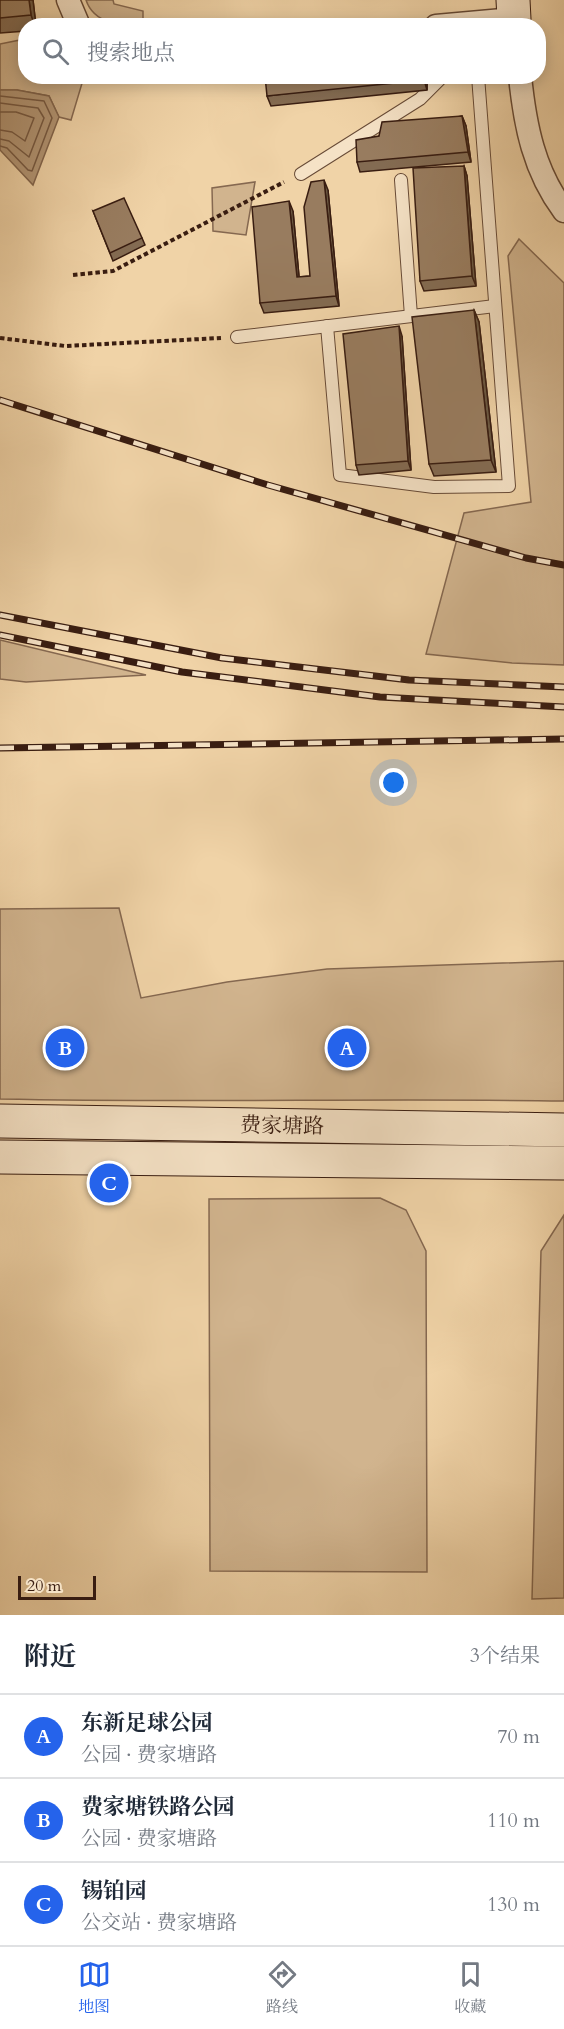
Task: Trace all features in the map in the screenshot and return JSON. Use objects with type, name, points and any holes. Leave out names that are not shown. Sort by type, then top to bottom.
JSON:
[{"type":"street","points":[[68,0],[76,18]]},
{"type":"street","points":[[521,84],[534,158],[549,191],[564,211]]},
{"type":"street","name":"费家塘路","points":[[0,1121],[564,1130]]},
{"type":"street","points":[[457,1130],[457,1162]]},
{"type":"street","name":"费家塘路","points":[[0,1157],[564,1163]]},
{"type":"lane","points":[[301,174],[420,99],[435,84]]},
{"type":"lane","points":[[327,326],[340,475],[434,487],[509,486],[478,84]]},
{"type":"lane","points":[[401,180],[411,316]]},
{"type":"lane","points":[[237,337],[495,306]]},
{"type":"path","points":[[73,275],[113,271],[301,174]]},
{"type":"path","points":[[0,338],[65,346],[237,337]]},
{"type":"shaded area","points":[[86,0],[113,0],[114,4],[143,11],[143,18],[101,18],[90,8]]},
{"type":"shaded area","points":[[18,40],[18,84],[82,84],[71,120],[59,117],[49,96],[17,90],[0,90],[0,44]]},
{"type":"shaded area","points":[[255,182],[246,235],[213,231],[212,188]]},
{"type":"shaded area","points":[[519,239],[564,283],[564,665],[512,663],[426,654],[464,513],[531,502],[508,256]]},
{"type":"shaded area","points":[[0,640],[146,675],[26,682],[0,679]]},
{"type":"shaded area","points":[[119,908],[141,998],[227,982],[327,969],[564,961],[564,1101],[0,1099],[0,909]]},
{"type":"shaded area","points":[[380,1198],[406,1210],[426,1251],[427,1572],[210,1571],[209,1199]]},
{"type":"shaded area","points":[[564,1215],[564,1598],[532,1599],[541,1251]]},
{"type":"water","points":[[0,90],[17,90],[49,96],[59,117],[33,185],[0,150]]},
{"type":"building","points":[[0,0],[29,0],[31,15],[0,18]]},
{"type":"building","points":[[266,84],[385,84],[267,96]]},
{"type":"building","points":[[462,116],[468,152],[357,162],[356,140],[379,136],[382,122]]},
{"type":"building","points":[[464,166],[472,276],[420,281],[413,168]]},
{"type":"building","points":[[324,180],[336,296],[260,303],[252,207],[289,201],[297,277],[310,276],[304,207],[311,182]]},
{"type":"building","points":[[124,198],[142,238],[110,253],[93,211]]},
{"type":"building","points":[[474,310],[491,460],[429,464],[412,317]]},
{"type":"building","points":[[399,326],[408,461],[356,465],[343,334]]},
{"type":"railway","points":[[0,400],[268,485],[526,558],[564,565]]},
{"type":"railway","points":[[0,615],[222,658],[409,680],[564,687]]},
{"type":"railway","points":[[0,635],[182,672],[380,697],[564,707]]},
{"type":"railway","points":[[0,748],[564,739]]},
{"type":"place","name":"费家塘铁路公园","points":[[65,1048]]},
{"type":"place","name":"东新足球公园","points":[[347,1048]]},
{"type":"place","name":"锡铂园","points":[[109,1183]]}]
